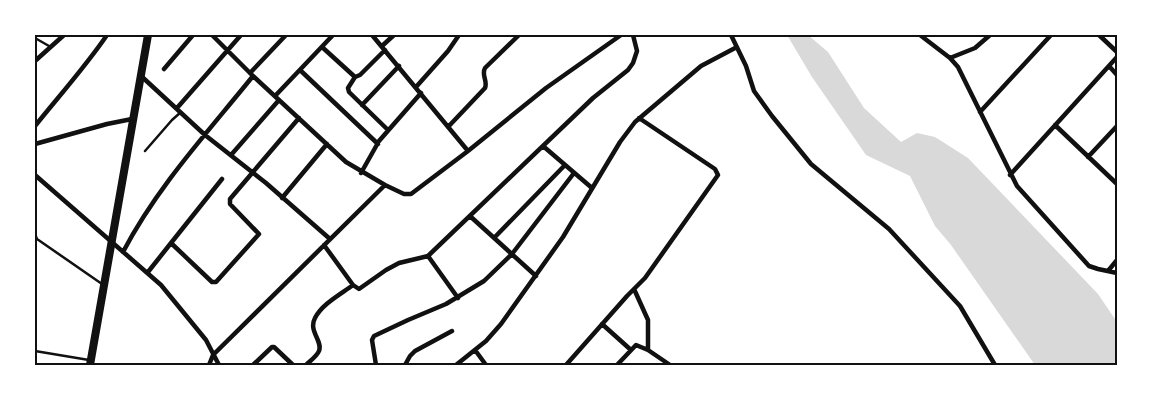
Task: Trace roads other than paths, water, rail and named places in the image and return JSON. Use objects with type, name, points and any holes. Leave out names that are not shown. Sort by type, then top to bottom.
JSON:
[{"type":"highway","points":[[90,363],[148,35]]},
{"type":"street","points":[[35,61],[49,46],[64,35]]},
{"type":"street","points":[[35,126],[107,35]]},
{"type":"street","points":[[164,69],[193,35]]},
{"type":"street","points":[[212,35],[251,75],[346,162],[362,173],[404,194],[411,194],[468,152],[546,88],[621,35]]},
{"type":"street","points":[[179,110],[241,35]]},
{"type":"street","points":[[123,252],[145,213],[176,170],[251,75],[286,35]]},
{"type":"street","points":[[231,156],[300,70],[333,35]]},
{"type":"street","points":[[372,35],[468,152]]},
{"type":"street","points":[[388,130],[348,92],[348,88],[355,77],[360,75],[394,35]]},
{"type":"street","points":[[416,87],[442,58],[458,35]]},
{"type":"street","points":[[448,127],[485,88],[484,68],[519,35]]},
{"type":"street","points":[[324,245],[353,285],[359,289],[399,263],[428,256],[471,217],[593,98],[628,70],[634,62],[637,51],[633,35]]},
{"type":"street","points":[[732,35],[746,66],[754,91],[772,116],[811,164],[889,229],[960,306],[995,365]]},
{"type":"street","points":[[950,58],[975,48],[990,35]]},
{"type":"street","points":[[980,112],[1051,35]]},
{"type":"street","points":[[1099,35],[1117,52]]},
{"type":"street","points":[[923,36],[958,67],[1017,186],[1090,266],[1098,270],[1117,273]]},
{"type":"street","points":[[322,47],[355,77]]},
{"type":"street","points":[[456,365],[475,350],[501,324],[563,237],[620,142],[640,118],[701,66],[738,48]]},
{"type":"street","points":[[1010,175],[1117,57]]},
{"type":"street","points":[[362,105],[399,66]]},
{"type":"street","points":[[1109,66],[1117,75]]},
{"type":"street","points":[[300,70],[378,144]]},
{"type":"street","points":[[140,75],[205,134],[330,240]]},
{"type":"street","points":[[362,173],[388,130],[420,93]]},
{"type":"street","points":[[171,243],[212,282],[216,282],[259,234],[229,201],[299,118]]},
{"type":"street","points":[[566,365],[649,272],[718,175],[718,172],[640,118]]},
{"type":"street","points":[[35,144],[106,124],[132,119]]},
{"type":"street","points":[[1054,126],[1117,184]]},
{"type":"street","points":[[1088,157],[1117,126]]},
{"type":"street","points":[[282,198],[327,144]]},
{"type":"street","points":[[543,146],[592,188]]},
{"type":"street","points":[[494,238],[565,165]]},
{"type":"street","points":[[376,365],[372,340],[378,333],[458,298],[484,282],[512,254],[574,173]]},
{"type":"street","points":[[35,175],[148,272],[194,324],[206,340],[219,365]]},
{"type":"street","points":[[148,272],[222,179]]},
{"type":"street","points":[[209,365],[213,355],[384,185]]},
{"type":"street","points":[[471,217],[536,276]]},
{"type":"street","points":[[428,256],[458,298]]},
{"type":"street","points":[[1108,271],[1117,260]]},
{"type":"street","points":[[306,365],[319,350],[320,346],[313,332],[314,318],[327,304],[353,285]]},
{"type":"street","points":[[634,289],[648,320],[648,350]]},
{"type":"street","points":[[602,324],[631,350]]},
{"type":"street","points":[[405,365],[410,356],[422,346],[452,331]]},
{"type":"street","points":[[617,365],[636,345],[648,350],[670,365]]},
{"type":"street","points":[[253,365],[272,347],[292,365]]},
{"type":"street","points":[[475,350],[486,365]]},
{"type":"lane","points":[[35,38],[49,46]]},
{"type":"lane","points":[[145,151],[179,110]]},
{"type":"lane","points":[[35,234],[36,240],[103,285]]},
{"type":"lane","points":[[35,351],[90,363]]}]
